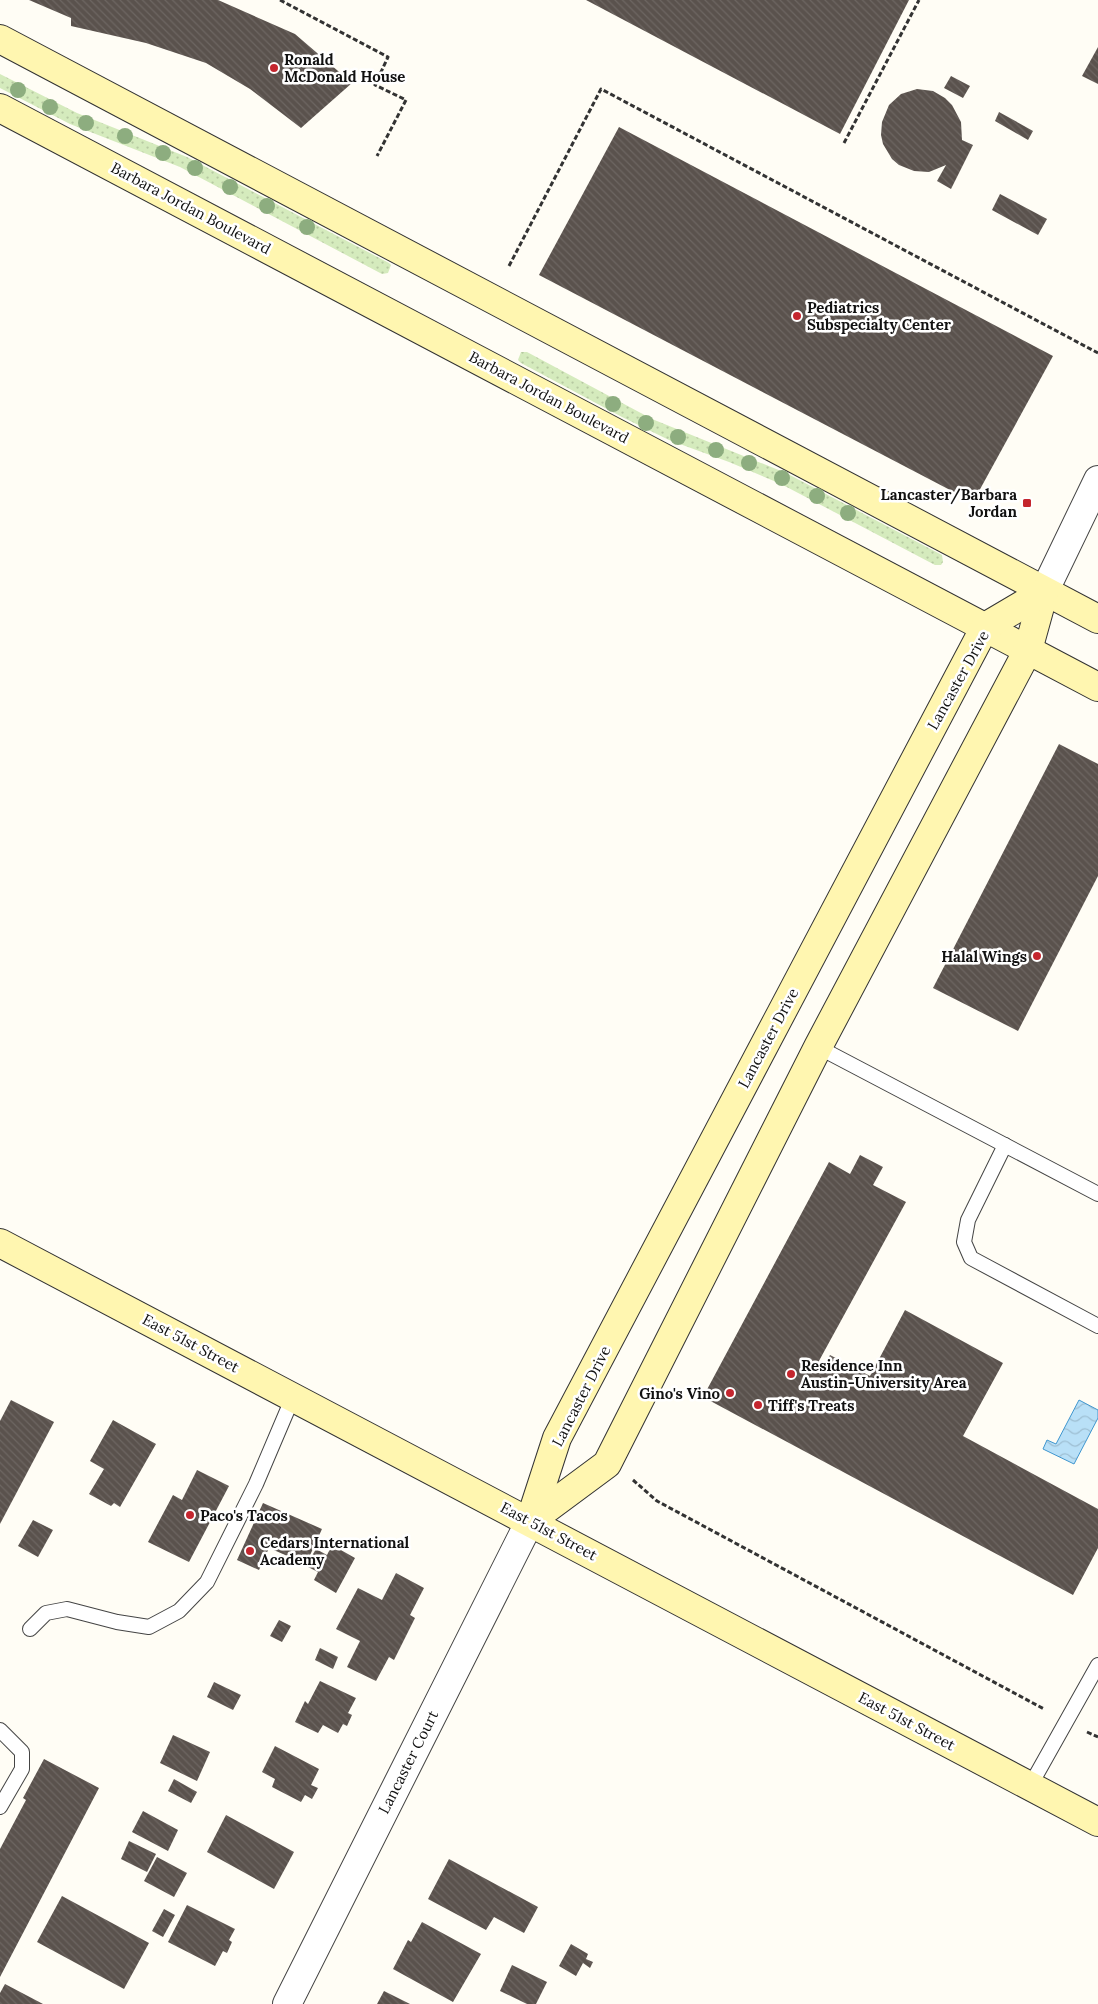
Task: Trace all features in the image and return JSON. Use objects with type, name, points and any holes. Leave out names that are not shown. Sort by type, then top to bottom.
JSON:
[{"type":"street","points":[[0,39],[1098,619]]},
{"type":"street","name":"Barbara Jordan Boulevard","points":[[0,108],[1098,687]]},
{"type":"street","points":[[530,1521],[607,1464],[818,1047],[1028,650],[1044,592],[1098,480]]},
{"type":"street","name":"Lancaster Drive","points":[[530,1521],[558,1438],[985,627],[1044,592]]},
{"type":"street","name":"East 51st Street","points":[[0,1243],[1098,1822]]},
{"type":"street","name":"Lancaster Court","points":[[287,2004],[530,1521]]},
{"type":"lane","points":[[818,1047],[1098,1194]]},
{"type":"lane","points":[[1005,1145],[968,1220],[964,1242],[971,1258],[1098,1326]]},
{"type":"lane","points":[[30,1629],[46,1613],[67,1609],[117,1622],[149,1627],[179,1611],[207,1582],[256,1484],[293,1397]]},
{"type":"lane","points":[[1030,1786],[1098,1665]]},
{"type":"lane","points":[[0,1730],[22,1752],[22,1769],[0,1807]]},
{"type":"path","points":[[280,0],[388,57],[375,85],[406,100],[377,156]]},
{"type":"path","points":[[844,143],[919,0]]},
{"type":"path","points":[[509,266],[601,88],[1098,353]]},
{"type":"path","points":[[627,1474],[657,1502],[1098,1737]]},
{"type":"green space","points":[[0,74],[77,113],[187,157],[389,263],[391,265],[388,273],[382,274],[180,167],[70,124],[0,88]]},
{"type":"green space","points":[[521,352],[527,352],[652,419],[786,473],[942,555],[943,562],[941,565],[935,565],[781,484],[669,440],[622,417],[521,363],[518,360]]},
{"type":"water","points":[[1079,1400],[1098,1410],[1098,1418],[1074,1464],[1043,1449],[1047,1440],[1056,1444]]},
{"type":"building","name":"Ronald McDonald House","points":[[29,0],[218,0],[295,34],[352,83],[301,128],[250,89],[206,63],[146,43],[71,26],[71,18]]},
{"type":"building","points":[[586,0],[909,0],[840,134]]},
{"type":"building","points":[[1098,47],[1098,84],[1082,76]]},
{"type":"building","points":[[951,76],[970,86],[963,98],[944,88]]},
{"type":"building","points":[[917,89],[933,91],[952,105],[961,122],[962,140],[973,145],[951,189],[937,181],[946,165],[929,172],[914,171],[899,165],[892,159],[883,144],[881,135],[882,122],[889,105],[901,94]]},
{"type":"building","points":[[999,112],[1033,131],[1028,140],[995,121]]},
{"type":"building","name":"Pediatrics Subspecialty Center","points":[[619,127],[1053,356],[973,502],[539,275]]},
{"type":"building","points":[[1000,194],[1047,219],[1038,235],[992,210]]},
{"type":"building","points":[[1059,744],[1098,764],[1098,876],[1018,1031],[933,988]]},
{"type":"building","name":"Residence Inn Austin-University Area","points":[[860,1155],[883,1167],[873,1185],[906,1202],[814,1370],[820,1373],[830,1355],[870,1376],[905,1310],[1003,1363],[963,1436],[1098,1509],[1098,1548],[1073,1595],[703,1397],[829,1162],[850,1174]]},
{"type":"building","points":[[11,1400],[54,1422],[0,1524],[0,1421]]},
{"type":"building","points":[[113,1420],[156,1444],[120,1507],[114,1503],[111,1506],[89,1494],[104,1469],[90,1461]]},
{"type":"building","points":[[197,1470],[229,1486],[189,1562],[148,1542],[173,1495],[182,1500]]},
{"type":"building","points":[[263,1503],[322,1529],[306,1564],[269,1548],[259,1570],[237,1560]]},
{"type":"building","points":[[33,1520],[53,1530],[38,1557],[18,1546]]},
{"type":"building","points":[[332,1545],[355,1558],[336,1593],[314,1580],[318,1572],[306,1566],[316,1549],[327,1555]]},
{"type":"building","points":[[396,1573],[424,1588],[410,1615],[415,1618],[394,1660],[389,1657],[376,1681],[347,1667],[360,1641],[336,1629],[358,1588],[382,1600]]},
{"type":"building","points":[[279,1620],[291,1626],[282,1642],[270,1636]]},
{"type":"building","points":[[320,1648],[338,1657],[333,1669],[315,1660]]},
{"type":"building","points":[[320,1681],[356,1698],[348,1713],[352,1715],[347,1726],[343,1724],[338,1733],[323,1725],[318,1733],[295,1722],[305,1701],[308,1704]]},
{"type":"building","points":[[214,1682],[241,1695],[233,1710],[207,1697]]},
{"type":"building","points":[[173,1735],[210,1752],[197,1781],[160,1763]]},
{"type":"building","points":[[275,1746],[319,1769],[311,1785],[318,1788],[312,1799],[305,1795],[301,1802],[272,1787],[275,1779],[262,1772]]},
{"type":"building","points":[[44,1759],[99,1788],[0,1977],[0,1849],[26,1800],[23,1798]]},
{"type":"building","points":[[174,1779],[197,1792],[191,1803],[168,1791]]},
{"type":"building","points":[[143,1811],[178,1830],[168,1851],[132,1832]]},
{"type":"building","points":[[226,1815],[294,1852],[274,1889],[207,1852]]},
{"type":"building","points":[[129,1841],[156,1854],[147,1872],[121,1859]]},
{"type":"building","points":[[157,1857],[187,1873],[174,1897],[144,1881]]},
{"type":"building","points":[[449,1859],[538,1907],[524,1933],[494,1917],[486,1930],[428,1899]]},
{"type":"building","points":[[62,1896],[149,1943],[124,1989],[37,1942]]},
{"type":"building","points":[[187,1905],[235,1929],[229,1940],[232,1942],[227,1953],[223,1951],[215,1966],[168,1942]]},
{"type":"building","points":[[164,1909],[175,1915],[163,1937],[152,1931]]},
{"type":"building","points":[[422,1922],[481,1954],[453,2002],[393,1969],[408,1940],[411,1942]]},
{"type":"building","points":[[571,1944],[588,1954],[586,1959],[593,1962],[590,1968],[583,1963],[576,1976],[559,1966]]},
{"type":"building","points":[[512,1965],[547,1982],[536,2004],[527,2004],[500,1991]]},
{"type":"building","points":[[5,1984],[43,2004],[0,2004],[0,1993]]},
{"type":"building","points":[[384,1991],[410,2004],[377,2004]]},
{"type":"place","name":"Ronald McDonald House","points":[[274,68]]},
{"type":"place","name":"Pediatrics Subspecialty Center","points":[[797,316]]},
{"type":"place","name":"Lancaster/Barbara Jordan","points":[[1027,503]]},
{"type":"place","name":"Halal Wings","points":[[1037,956]]},
{"type":"place","name":"Residence Inn Austin-University Area","points":[[791,1374]]},
{"type":"place","name":"Gino's Vino","points":[[730,1393]]},
{"type":"place","name":"Tiff's Treats","points":[[758,1405]]},
{"type":"place","name":"Paco's Tacos","points":[[190,1515]]},
{"type":"place","name":"Cedars International Academy","points":[[250,1551]]}]
